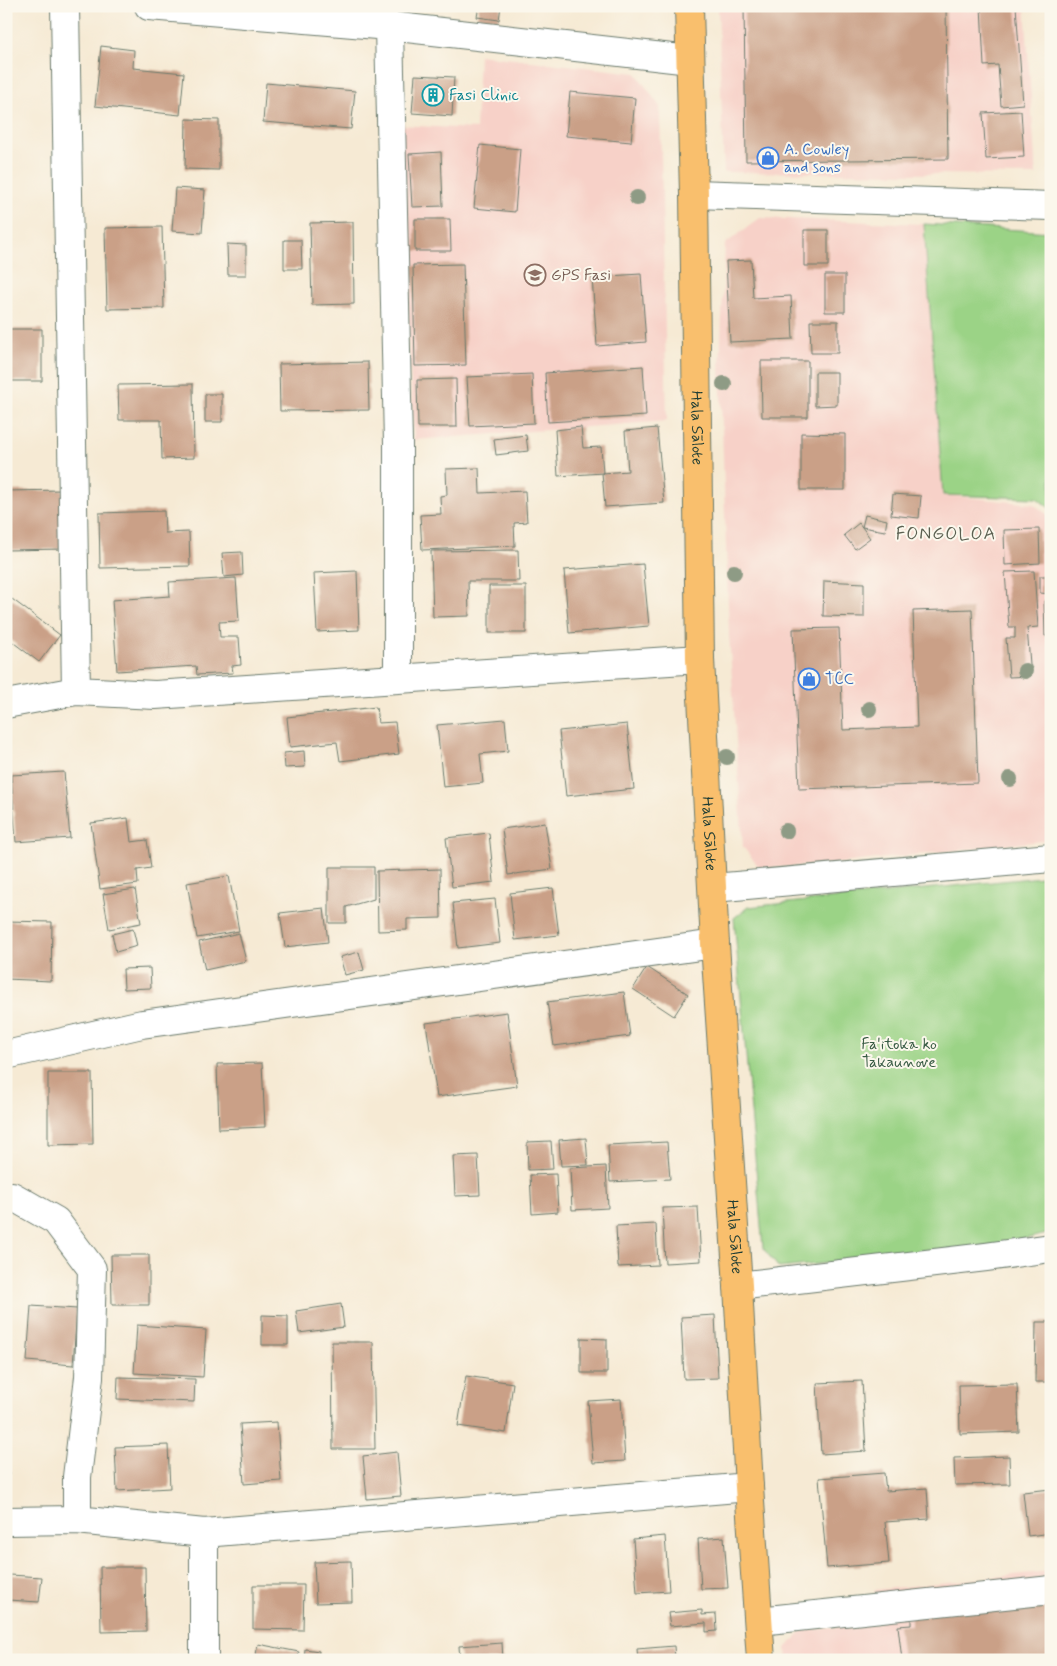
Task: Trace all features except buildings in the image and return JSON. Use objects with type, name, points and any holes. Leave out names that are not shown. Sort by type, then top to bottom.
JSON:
[{"type":"main road","name":"Hala Sālote","points":[[689,6],[694,194],[700,659],[715,944],[761,1660]]},
{"type":"street","points":[[65,6],[76,691]]},
{"type":"street","points":[[149,6],[389,26],[690,60]]},
{"type":"street","points":[[389,26],[398,443],[398,678]]},
{"type":"street","points":[[694,194],[1051,206]]},
{"type":"street","points":[[6,704],[76,691],[155,695],[700,659]]},
{"type":"street","points":[[712,888],[1051,858]]},
{"type":"street","points":[[6,1055],[142,1024],[715,944]]},
{"type":"street","points":[[12,1196],[56,1221],[92,1269],[89,1377],[77,1478],[77,1520]]},
{"type":"street","points":[[738,1286],[1051,1248]]},
{"type":"street","points":[[6,1521],[77,1520],[204,1533],[749,1487]]},
{"type":"street","points":[[204,1533],[204,1660]]},
{"type":"street","points":[[759,1621],[1051,1590]]},
{"type":"shaded area","points":[[718,6],[1025,6],[1036,175],[724,172]]},
{"type":"shaded area","name":"GPS Fasi","points":[[479,55],[636,73],[660,107],[667,421],[414,440],[397,125],[476,129]]},
{"type":"shaded area","points":[[760,218],[924,224],[943,495],[1033,504],[1051,517],[1051,840],[822,865],[760,868],[743,847],[729,634],[720,367],[725,244]]},
{"type":"shaded area","points":[[1051,1571],[1051,1660],[787,1660],[786,1648],[803,1631],[879,1623],[875,1590]]},
{"type":"green space","points":[[924,224],[1051,232],[1051,509],[1037,498],[943,495]]},
{"type":"green space","name":"Fa'itoka ko Takaunove","points":[[1051,876],[1051,1233],[993,1246],[779,1268],[763,1248],[734,918],[748,907]]},
{"type":"place","name":"Fasi Clinic","points":[[433,95]]},
{"type":"place","name":"A. Cowley and sons","points":[[768,158]]},
{"type":"place","name":"GPS Fasi","points":[[535,275]]},
{"type":"place","name":"TCC","points":[[809,679]]},
{"type":"district","name":"FONGOLOA","points":[[946,534]]}]
